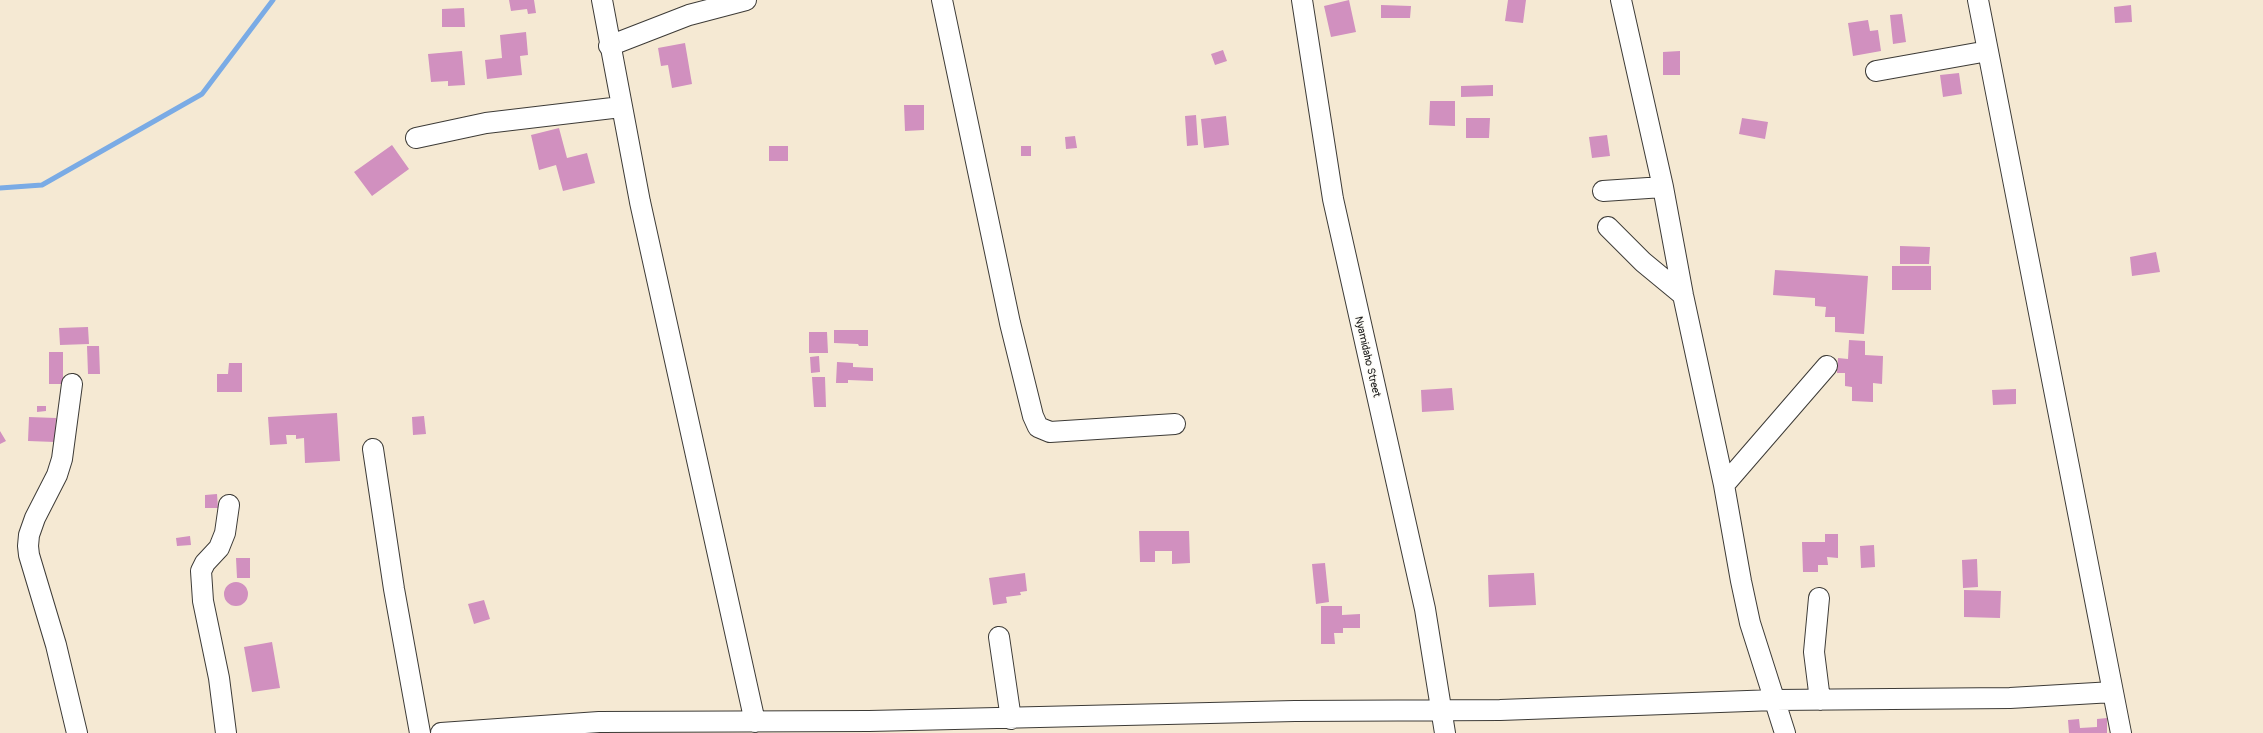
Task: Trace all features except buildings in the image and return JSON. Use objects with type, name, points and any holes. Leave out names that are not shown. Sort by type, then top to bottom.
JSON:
[{"type":"street","points":[[602,0],[621,107],[756,722]]},
{"type":"street","points":[[609,46],[689,16],[746,0]]},
{"type":"street","points":[[942,0],[1010,323],[1033,416],[1038,427],[1050,432],[1175,424]]},
{"type":"street","name":"Nyamidaho Street","points":[[1302,0],[1332,199],[1425,609],[1445,733]]},
{"type":"street","points":[[1621,0],[1663,187],[1683,294],[1724,486],[1750,623],[1785,733]]},
{"type":"street","points":[[1978,0],[2122,733]]},
{"type":"street","points":[[1876,71],[1988,51]]},
{"type":"street","points":[[416,138],[486,123],[621,107]]},
{"type":"street","points":[[1603,191],[1663,187]]},
{"type":"street","points":[[1608,227],[1643,262],[1683,294]]},
{"type":"street","points":[[1724,486],[1827,366]]},
{"type":"street","points":[[72,384],[62,459],[57,475],[35,518],[28,546],[28,555],[56,645],[77,733]]},
{"type":"street","points":[[373,449],[394,589],[420,733]]},
{"type":"street","points":[[226,733],[219,678],[203,601],[201,571],[205,563],[219,548],[225,533],[229,505]]},
{"type":"street","points":[[1819,598],[1814,652],[1820,700]]},
{"type":"street","points":[[1000,637],[1010,719]]},
{"type":"street","points":[[441,733],[599,722],[1010,719],[1098,725],[1234,712],[1442,711],[1775,700],[2010,698],[2114,692]]},
{"type":"waterway","points":[[0,188],[42,185],[202,94],[273,0]]}]
